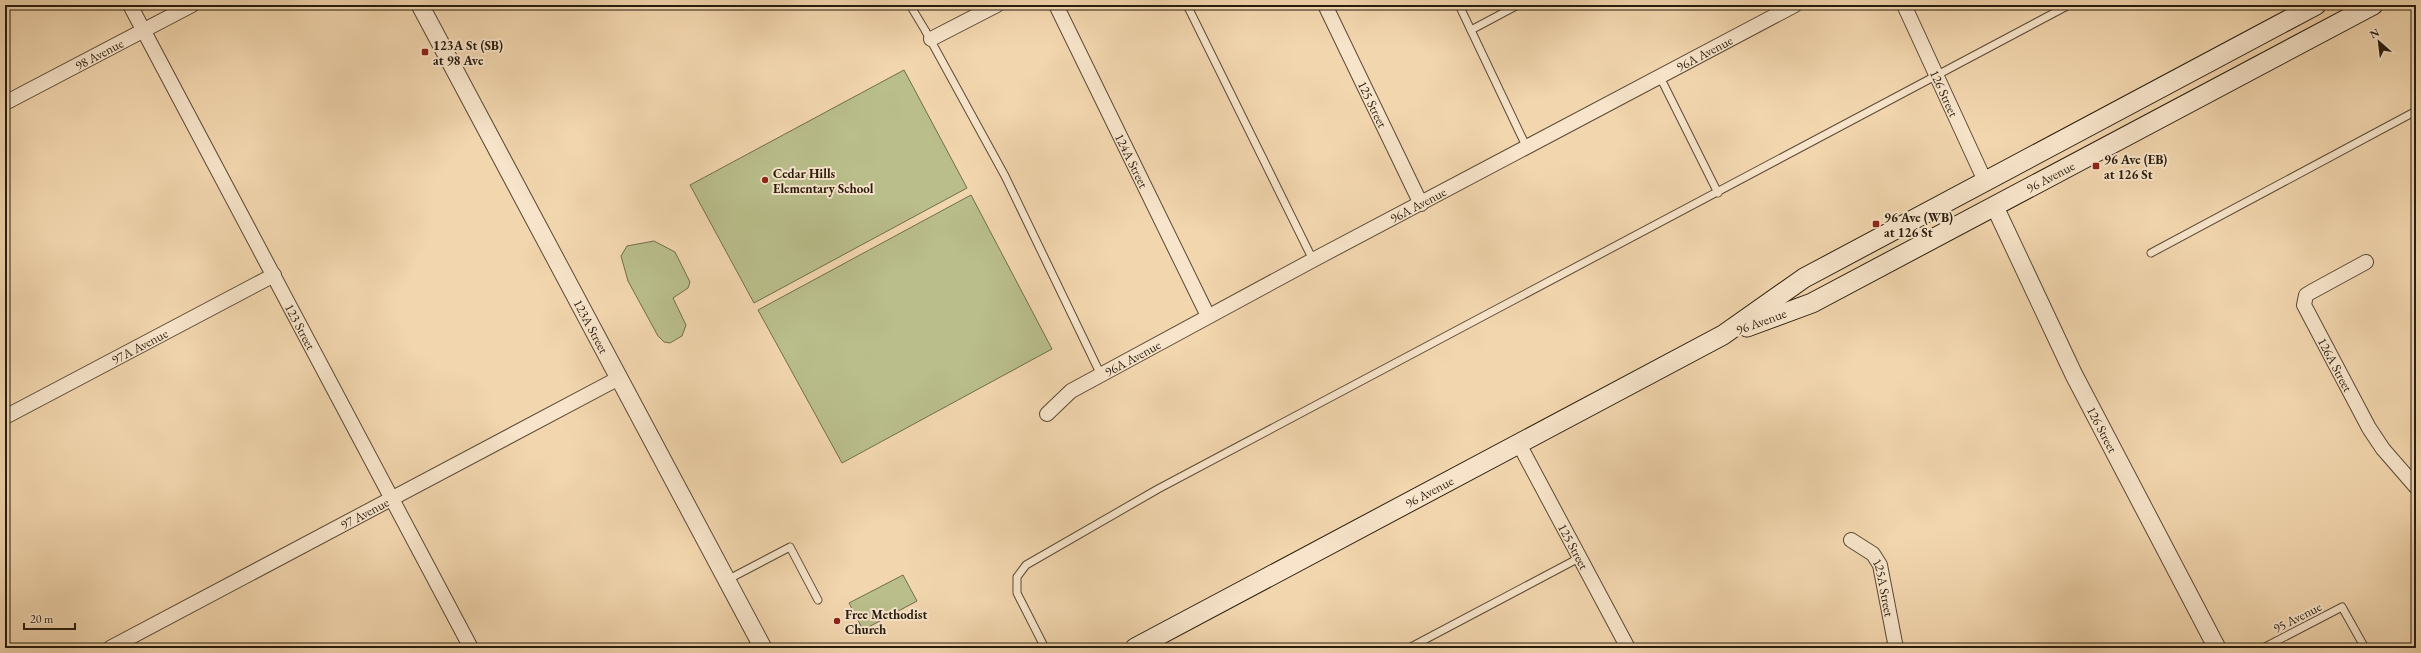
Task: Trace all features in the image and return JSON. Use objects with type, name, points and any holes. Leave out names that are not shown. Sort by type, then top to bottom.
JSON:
[{"type":"main road","name":"96 Avenue","points":[[1135,648],[1723,335],[1804,278],[2316,5]]},
{"type":"main road","name":"96 Avenue","points":[[1723,335],[1812,303],[2373,5]]},
{"type":"main road","points":[[1995,207],[1998,192],[2023,160]]},
{"type":"street","name":"123 Street","points":[[130,5],[471,648]]},
{"type":"street","name":"98 Avenue","points":[[5,103],[192,5]]},
{"type":"street","name":"123A Street","points":[[420,5],[763,648]]},
{"type":"street","points":[[930,39],[997,5]]},
{"type":"street","name":"124A Street","points":[[1056,5],[1208,316]]},
{"type":"street","name":"125 Street","points":[[1325,5],[1421,204]]},
{"type":"street","name":"96A Avenue","points":[[1047,414],[1071,391],[1208,316],[1795,5]]},
{"type":"street","name":"126 Street","points":[[1904,5],[1985,181]]},
{"type":"street","name":"126 Street","points":[[1995,207],[2074,375],[2217,648]]},
{"type":"street","name":"126A Street","points":[[2366,262],[2306,295],[2304,305],[2368,428],[2383,449],[2416,487]]},
{"type":"street","name":"97A Avenue","points":[[5,417],[274,275]]},
{"type":"street","name":"97 Avenue","points":[[110,648],[619,378]]},
{"type":"street","name":"125 Street","points":[[1519,444],[1628,648]]},
{"type":"street","name":"125A Street","points":[[1851,540],[1873,554],[1880,565],[1896,648]]},
{"type":"lane","points":[[910,5],[1004,176],[1101,375]]},
{"type":"lane","points":[[1187,5],[1313,260]]},
{"type":"lane","points":[[1459,5],[1527,148]]},
{"type":"lane","points":[[1471,30],[1518,5]]},
{"type":"lane","points":[[1045,648],[1018,592],[1017,577],[1026,565],[1158,489],[1718,193],[2069,5]]},
{"type":"lane","points":[[1660,77],[1718,193]]},
{"type":"lane","points":[[2151,253],[2416,111]]},
{"type":"lane","points":[[727,580],[790,547],[818,600]]},
{"type":"lane","points":[[1409,648],[1579,558]]},
{"type":"lane","name":"95 Avenue","points":[[2263,648],[2342,607],[2365,648]]},
{"type":"green space","points":[[904,70],[967,188],[754,303],[690,185]]},
{"type":"green space","points":[[971,195],[1052,349],[842,463],[758,310]]},
{"type":"green space","points":[[654,241],[675,252],[690,282],[688,288],[673,298],[686,325],[682,336],[670,343],[664,342],[658,336],[628,281],[621,256],[627,246]]},
{"type":"green space","points":[[903,575],[917,601],[863,630],[849,603]]},
{"type":"place","name":"123A St (SB) at 98 Ave","points":[[425,52]]},
{"type":"place","name":"96 Ave (EB) at 126 St","points":[[2096,166]]},
{"type":"place","name":"Cedar Hills Elementary School","points":[[765,180]]},
{"type":"place","name":"96 Ave (WB) at 126 St","points":[[1876,224]]},
{"type":"place","name":"Free Methodist Church","points":[[837,621]]}]
